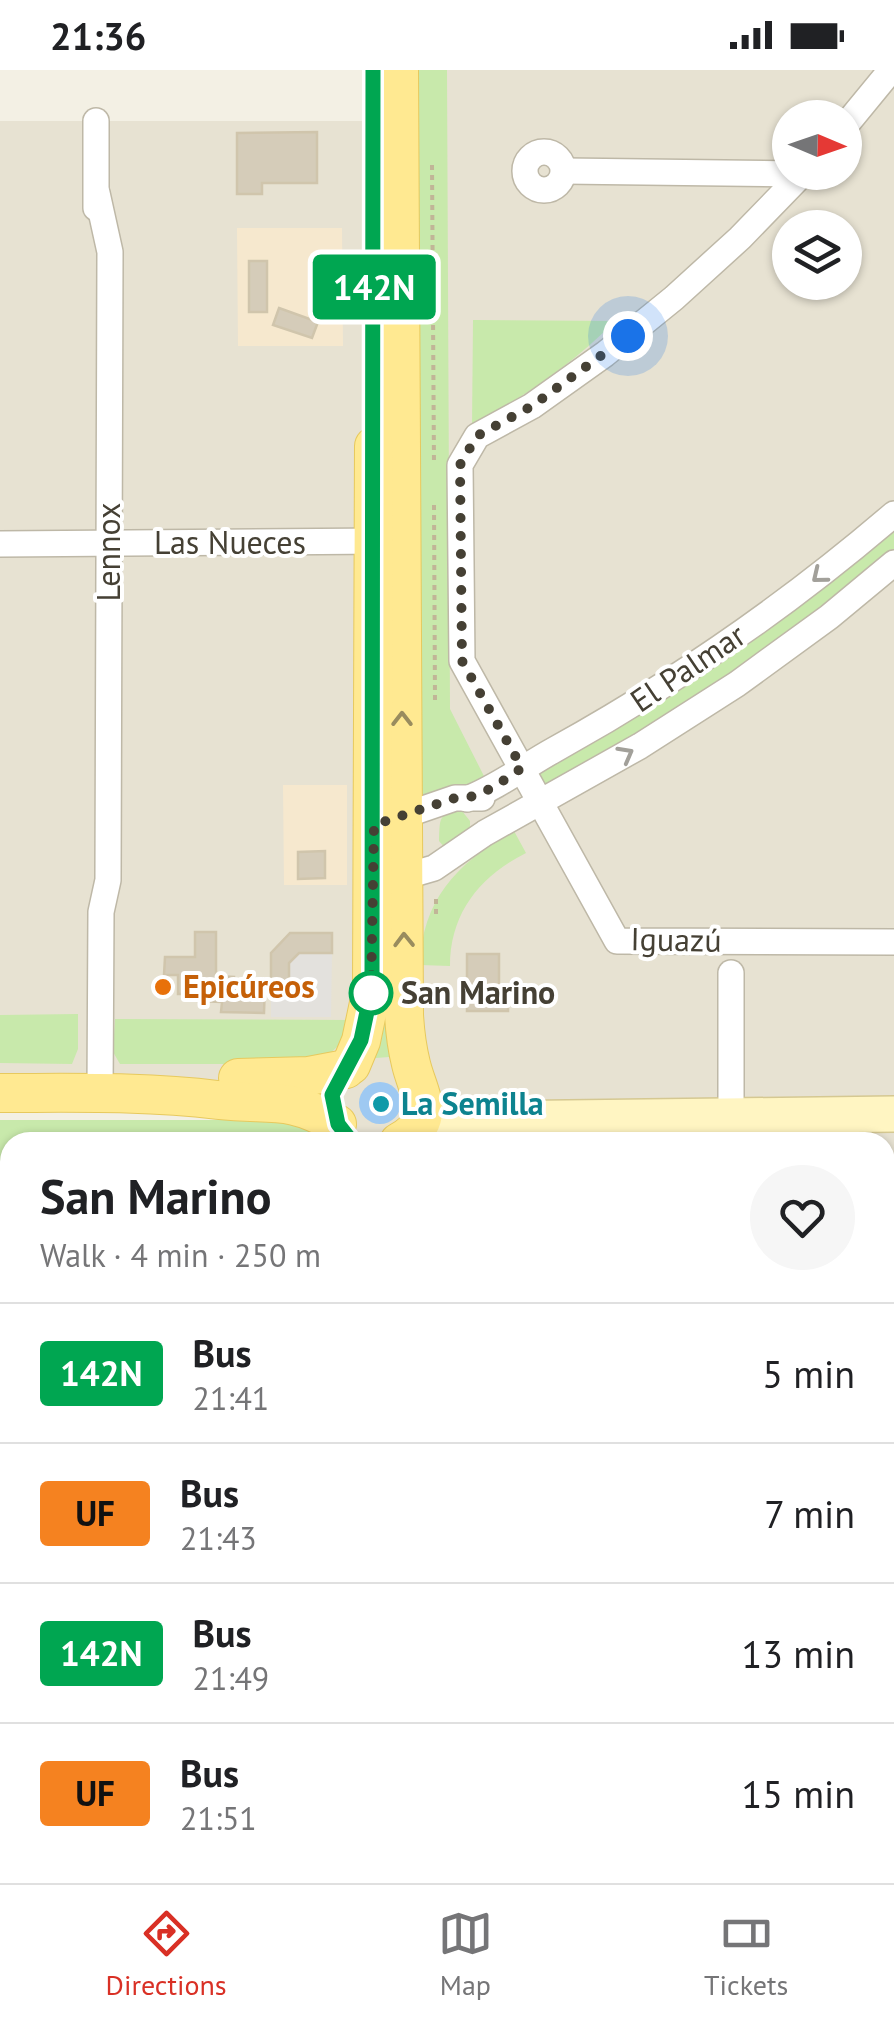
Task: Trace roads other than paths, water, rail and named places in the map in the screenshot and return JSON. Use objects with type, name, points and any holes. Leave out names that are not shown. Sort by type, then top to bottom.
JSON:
[{"type":"main road","points":[[373,70],[388,541]]},
{"type":"main road","points":[[398,70],[388,541],[388,874],[404,1016],[423,1109],[410,1132]]},
{"type":"main road","points":[[347,1132],[332,1095],[361,1040],[388,874]]},
{"type":"main road","points":[[184,1094],[224,1078],[310,1076],[376,1056],[390,1057],[464,1110],[490,1119]]},
{"type":"main road","points":[[0,1093],[184,1094],[220,1100],[294,1103],[341,1132]]},
{"type":"main road","points":[[437,1132],[490,1119],[894,1114]]},
{"type":"street","points":[[862,108],[889,80]]},
{"type":"street","name":"Lennox","points":[[96,121],[97,193],[110,252],[101,544],[108,880],[101,912],[100,1093]]},
{"type":"street","points":[[564,171],[772,173]]},
{"type":"street","points":[[540,801],[462,661],[460,465],[477,436],[532,406],[605,354],[674,298],[787,190]]},
{"type":"street","name":"El Palmar","points":[[467,799],[620,714],[714,653],[805,587],[894,514]]},
{"type":"street","name":"Las Nueces","points":[[0,544],[388,541]]},
{"type":"street","name":"El Palmar","points":[[388,874],[434,868],[485,833],[640,746],[737,684],[894,563]]},
{"type":"street","name":"El Palmar","points":[[388,821],[455,798],[482,798],[522,768]]},
{"type":"street","name":"El Palmar","points":[[485,833],[501,832],[522,820],[540,801]]},
{"type":"street","name":"Iguazú","points":[[540,801],[618,942],[894,942]]},
{"type":"street","points":[[731,974],[732,1116]]},
{"type":"water","name":"La Semilla","points":[[380,1082],[394,1089],[401,1103],[394,1117],[380,1124],[366,1117],[359,1103],[366,1089]]},
{"type":"place","name":"Epicúreos","points":[[163,987]]},
{"type":"place","name":"San Marino","points":[[371,993]]},
{"type":"place","name":"La Semilla","points":[[381,1104]]}]
